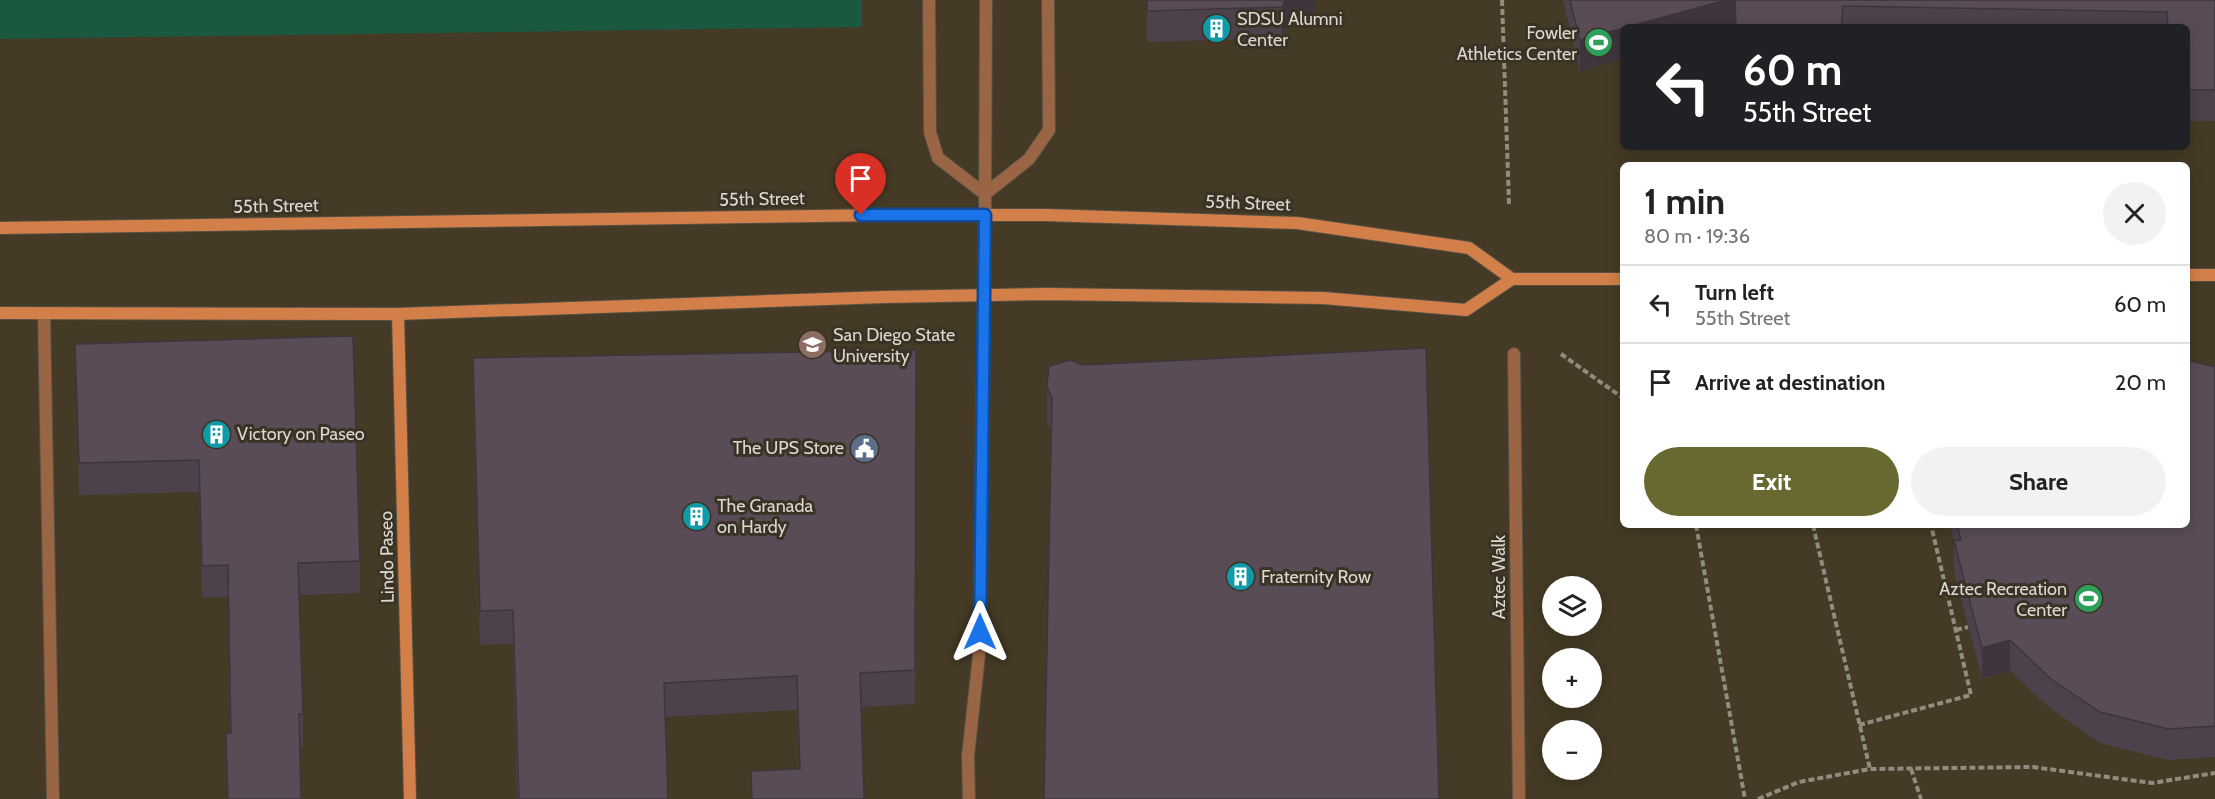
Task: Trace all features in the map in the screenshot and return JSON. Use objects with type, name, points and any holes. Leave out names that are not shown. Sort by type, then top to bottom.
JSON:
[{"type":"street","points":[[929,0],[930,132],[938,158],[985,194]]},
{"type":"street","points":[[969,799],[968,756],[980,655],[986,0]]},
{"type":"street","points":[[985,194],[1029,159],[1048,130],[1047,0]]},
{"type":"street","name":"55th Street","points":[[0,228],[985,215],[1297,223],[1469,248],[1512,279]]},
{"type":"street","points":[[2190,275],[2215,275]]},
{"type":"street","points":[[0,313],[398,314],[885,297],[1046,294],[1323,298],[1466,310],[1512,279],[1620,279]]},
{"type":"street","points":[[44,314],[53,799]]},
{"type":"street","name":"Lindo Paseo","points":[[398,314],[410,799]]},
{"type":"street","name":"Aztec Walk","points":[[1514,354],[1519,799]]},
{"type":"path","points":[[1502,0],[1509,204]]},
{"type":"path","points":[[1561,354],[1620,396]]},
{"type":"path","points":[[1697,528],[1745,799]]},
{"type":"path","points":[[1814,528],[1870,769]]},
{"type":"path","points":[[1859,725],[1971,694],[1932,528]]},
{"type":"path","points":[[1956,630],[1968,627]]},
{"type":"path","points":[[1758,799],[1798,782],[1870,769],[2033,767],[2152,783],[2215,773]]},
{"type":"path","points":[[1911,769],[1921,799]]},
{"type":"shaded area","name":"San Diego State University","points":[[0,0],[2215,0],[2215,799],[0,799]]},
{"type":"green space","points":[[0,0],[862,0],[862,27],[0,39]]},
{"type":"building","points":[[1147,0],[1285,0],[1282,7],[1147,11]]},
{"type":"building","points":[[1570,0],[1726,0],[1638,24],[1620,24],[1620,29],[1580,40]]},
{"type":"building","points":[[1735,0],[2215,0],[2215,90],[2190,90],[2190,24],[2168,24],[2167,12],[1843,6],[1841,24],[1736,24]]},
{"type":"building","name":"Victory on Paseo","points":[[353,336],[360,561],[298,563],[303,714],[299,714],[301,799],[228,799],[226,733],[231,733],[228,565],[202,566],[199,460],[79,463],[75,344]]},
{"type":"building","name":"Fraternity Row","points":[[1426,348],[1439,799],[1044,799],[1052,399],[1047,386],[1049,366],[1070,360],[1083,365]]},
{"type":"building","name":"The Granada on Hardy","points":[[916,350],[915,670],[860,673],[864,799],[752,799],[751,771],[800,769],[797,676],[664,683],[668,799],[519,799],[513,610],[480,611],[473,358]]},
{"type":"building","name":"Aztec Recreation Center","points":[[2190,361],[2215,367],[2215,726],[2168,729],[2100,712],[2051,679],[2010,640],[1982,648],[1954,541],[1961,540],[1958,528],[2190,528]]},
{"type":"place","name":"SDSU Alumni Center","points":[[1216,29]]},
{"type":"place","name":"Fowler Athletics Center","points":[[1598,43]]},
{"type":"place","name":"San Diego State University","points":[[812,345]]},
{"type":"place","name":"Victory on Paseo","points":[[216,434]]},
{"type":"place","name":"The UPS Store","points":[[865,448]]},
{"type":"place","name":"The Granada on Hardy","points":[[696,516]]},
{"type":"place","name":"Fraternity Row","points":[[1240,577]]},
{"type":"place","name":"Aztec Recreation Center","points":[[2088,599]]},
{"type":"route","points":[[861,215],[985,215],[980,632]]}]
